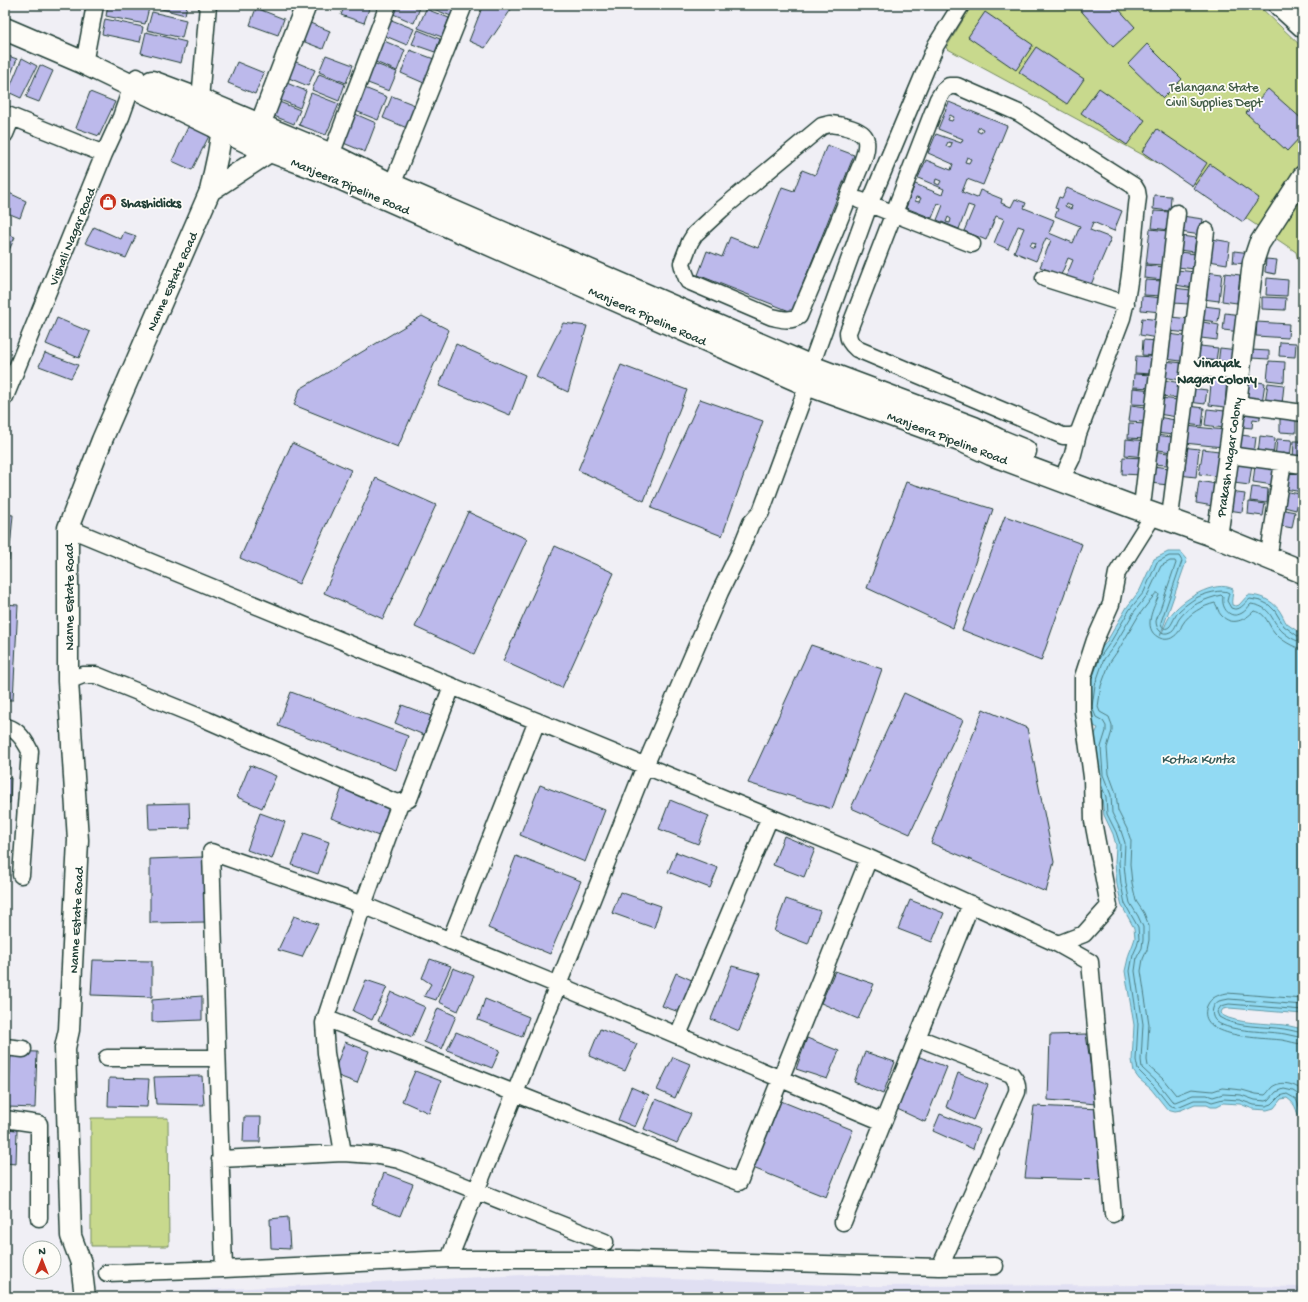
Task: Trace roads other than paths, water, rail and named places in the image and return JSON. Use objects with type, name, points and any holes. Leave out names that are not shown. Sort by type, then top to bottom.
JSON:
[{"type":"main road","name":"Manjeera Pipeline Road","points":[[5,18],[86,53],[134,81],[252,144],[466,226],[808,371],[974,428],[994,447],[1133,507],[1156,507]]},
{"type":"main road","name":"Manjeera Pipeline Road","points":[[5,29],[82,62],[134,81],[200,100],[331,155],[392,185],[466,226]]},
{"type":"main road","name":"Manjeera Pipeline Road","points":[[994,447],[1067,468],[1218,532],[1303,572]]},
{"type":"main road","name":"Manjeera Pipeline Road","points":[[1218,532],[1303,560]]},
{"type":"street","points":[[86,53],[95,5]]},
{"type":"street","points":[[200,100],[208,5]]},
{"type":"street","points":[[260,125],[306,5]]},
{"type":"street","points":[[331,155],[388,5]]},
{"type":"street","points":[[392,185],[464,5]]},
{"type":"street","points":[[449,1259],[645,766],[751,523],[761,512],[808,371],[869,205],[936,45],[961,5]]},
{"type":"street","name":"Vishali Nagar Road","points":[[5,397],[104,154],[121,117],[134,81]]},
{"type":"street","points":[[1067,468],[1072,458],[1078,434],[1126,304],[1138,197],[1137,191],[1134,186],[1019,113],[957,86],[949,86],[943,91],[938,99],[848,332],[848,337],[851,344],[857,349],[1063,436],[1078,434]]},
{"type":"street","points":[[5,134],[8,116],[104,154]]},
{"type":"street","points":[[830,124],[841,126],[862,133],[866,140],[866,150],[849,196],[799,316],[794,319],[787,320],[772,317],[688,281],[682,263],[690,242],[695,234],[722,209],[822,126],[830,124]]},
{"type":"street","name":"Nanne Estate Road","points":[[85,1297],[81,1263],[71,1236],[65,1048],[69,1030],[78,840],[68,681],[68,528],[102,440],[210,191],[222,129]]},
{"type":"street","points":[[210,191],[271,151]]},
{"type":"street","name":"Prakash Nagar Colony","points":[[1218,532],[1255,256],[1259,244],[1303,176]]},
{"type":"street","points":[[849,196],[972,244]]},
{"type":"street","points":[[1156,507],[1177,213]]},
{"type":"street","points":[[1058,944],[1084,934],[1109,906],[1093,821],[1092,777],[1083,711],[1083,677],[1095,640],[1111,604],[1117,573],[1156,507],[1189,367],[1206,231]]},
{"type":"street","points":[[1044,278],[1126,304]]},
{"type":"street","points":[[1189,367],[1240,372]]},
{"type":"street","points":[[1236,404],[1303,413]]},
{"type":"street","points":[[1229,455],[1303,465]]},
{"type":"street","points":[[1270,548],[1283,462]]},
{"type":"street","points":[[68,528],[869,858],[1058,944],[1090,962],[1113,1214]]},
{"type":"street","points":[[68,681],[83,675],[96,675],[207,720],[392,801],[400,803],[409,799],[452,686]]},
{"type":"street","points":[[450,941],[537,721]]},
{"type":"street","points":[[5,728],[10,728],[23,738],[30,751],[21,876]]},
{"type":"street","points":[[343,1153],[326,1053],[324,1023],[363,905],[400,803]]},
{"type":"street","points":[[678,1035],[770,817]]},
{"type":"street","points":[[224,1270],[211,852],[363,905],[678,1035],[883,1122]]},
{"type":"street","points":[[325,1018],[739,1182],[869,858]]},
{"type":"street","points":[[843,1222],[971,904]]},
{"type":"street","points":[[918,1038],[1011,1074],[1016,1079],[1018,1086],[1014,1100],[940,1267]]},
{"type":"street","points":[[5,1047],[23,1049]]},
{"type":"street","points":[[107,1058],[217,1058]]},
{"type":"street","points":[[5,1119],[39,1124],[39,1218]]},
{"type":"street","points":[[220,1159],[343,1153],[373,1155],[399,1160],[475,1192],[605,1242]]},
{"type":"street","points":[[107,1273],[224,1270],[449,1259],[632,1259],[940,1267],[995,1266]]},
{"type":"water","name":"Kotha Kunta","points":[[1168,552],[1181,552],[1187,559],[1160,636],[1170,616],[1175,610],[1199,593],[1217,587],[1233,589],[1232,605],[1239,605],[1248,595],[1256,596],[1273,603],[1287,624],[1303,635],[1303,1014],[1229,1008],[1223,1009],[1221,1012],[1222,1015],[1236,1020],[1252,1023],[1284,1025],[1303,1029],[1303,1121],[1298,1115],[1291,1101],[1287,1098],[1281,1099],[1274,1108],[1267,1110],[1253,1109],[1240,1104],[1223,1103],[1217,1106],[1195,1104],[1175,1111],[1167,1109],[1151,1089],[1139,1079],[1134,1072],[1132,1060],[1134,1025],[1125,971],[1135,938],[1134,928],[1122,906],[1117,885],[1115,863],[1116,845],[1113,834],[1104,815],[1102,798],[1099,789],[1094,736],[1098,728],[1090,724],[1084,700],[1096,655],[1107,641],[1127,607],[1140,590],[1154,559]]},
{"type":"place","name":"Shashiclicks","points":[[108,202]]},
{"type":"district","name":"Vinayak Nagar Colony","points":[[1217,370]]},
{"type":"park label","name":"Telangana State Civil Supplies Dept","points":[[1214,94]]}]
